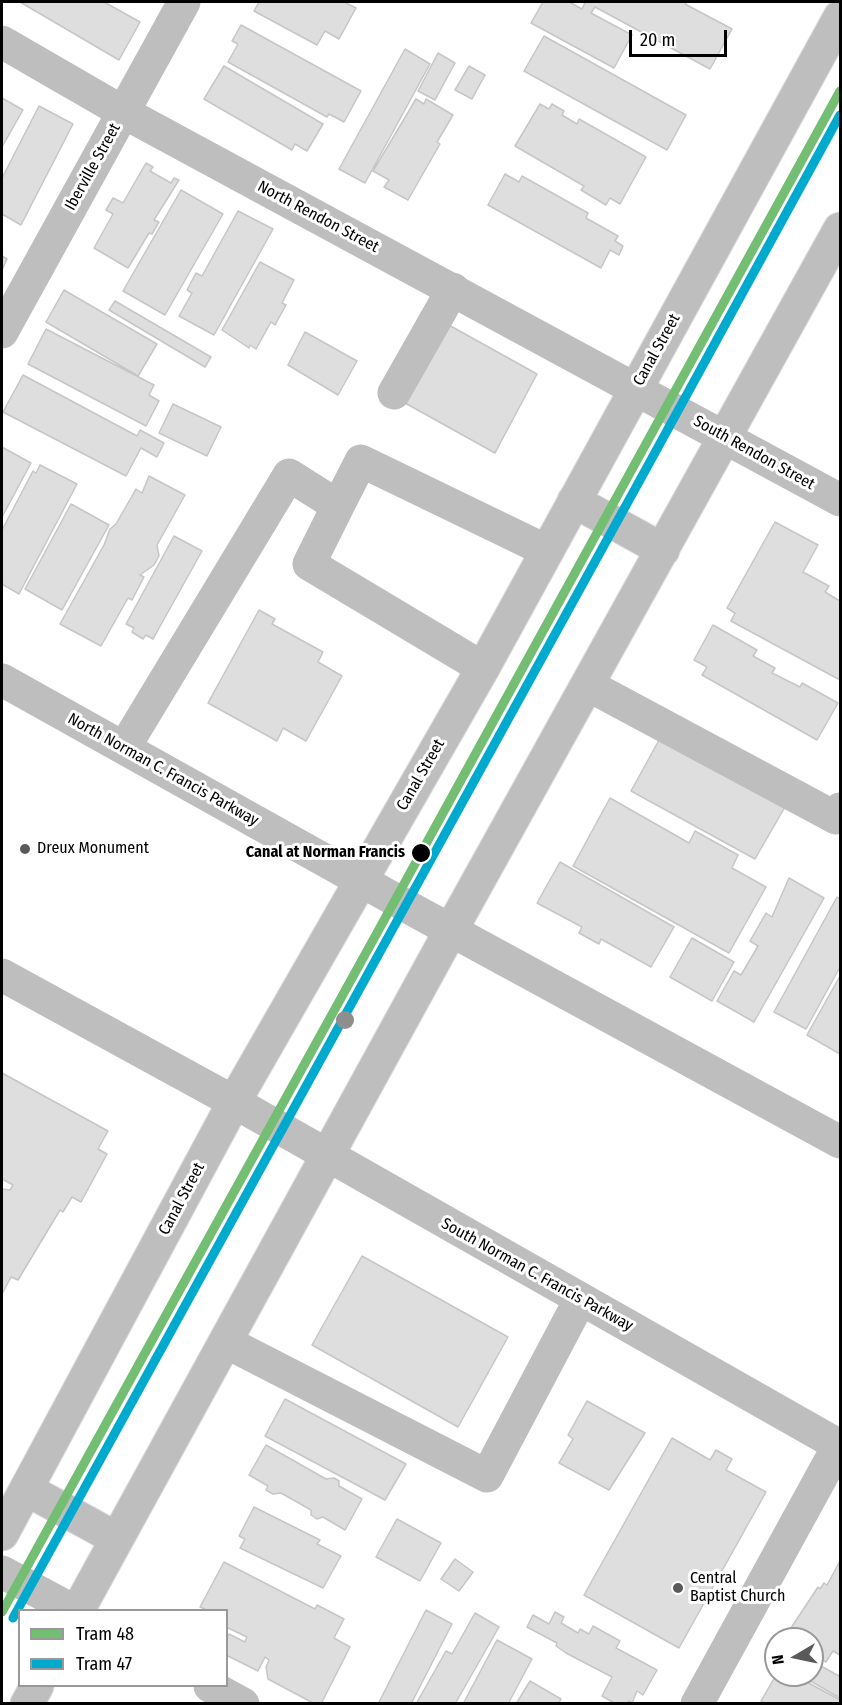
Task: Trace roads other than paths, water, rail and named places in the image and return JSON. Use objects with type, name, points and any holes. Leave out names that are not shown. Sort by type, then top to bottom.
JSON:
[{"type":"street","name":"Iberville Street","points":[[2,332],[184,2]]},
{"type":"street","name":"Canal Street","points":[[2,1534],[234,1102],[483,668],[840,17]]},
{"type":"street","name":"North Rendon Street","points":[[2,42],[123,112],[636,388]]},
{"type":"street","points":[[79,1609],[451,930],[840,229]]},
{"type":"street","points":[[394,393],[453,289]]},
{"type":"street","name":"South Rendon Street","points":[[636,388],[840,500]]},
{"type":"street","points":[[483,668],[309,564],[361,461],[547,551]]},
{"type":"street","points":[[124,748],[289,475],[338,506]]},
{"type":"street","points":[[574,501],[663,550]]},
{"type":"street","points":[[593,676],[806,781]]},
{"type":"street","points":[[593,676],[838,813]]},
{"type":"street","name":"North Norman C. Francis Parkway","points":[[2,681],[451,930]]},
{"type":"street","points":[[451,930],[840,1143]]},
{"type":"street","points":[[2,975],[234,1102]]},
{"type":"street","name":"South Norman C. Francis Parkway","points":[[234,1102],[327,1157],[840,1445]]},
{"type":"street","points":[[226,1342],[487,1476],[580,1300]]},
{"type":"street","points":[[697,1704],[840,1445]]},
{"type":"street","points":[[26,1489],[117,1539]]},
{"type":"street","points":[[2,1572],[68,1609]]},
{"type":"street","points":[[27,1704],[36,1687]]},
{"type":"street","points":[[212,1687],[243,1704]]},
{"type":"tram line","name":"48","points":[[2,1612],[840,91]]},
{"type":"tram line","name":"47","points":[[13,1618],[840,115]]},
{"type":"place","name":"Dreux Monument","points":[[25,849]]},
{"type":"place","name":"Canal at Norman Francis","points":[[421,853]]},
{"type":"place","name":"Central Baptist Church","points":[[678,1588]]}]
